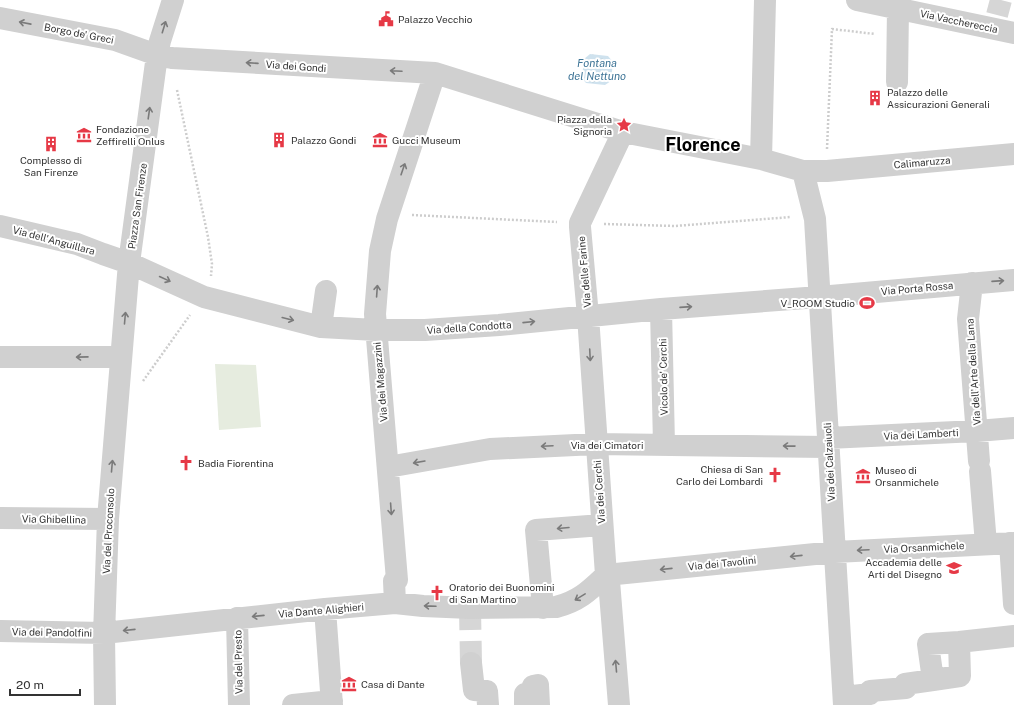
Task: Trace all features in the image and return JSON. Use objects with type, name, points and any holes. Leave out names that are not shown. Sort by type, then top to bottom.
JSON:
[{"type":"street","name":"Piazza San Firenze","points":[[121,356],[130,263],[157,55],[173,0]]},
{"type":"street","points":[[761,159],[765,0]]},
{"type":"street","name":"Via Vacchereccia","points":[[857,0],[1001,26]]},
{"type":"street","points":[[897,82],[898,8]]},
{"type":"street","name":"Borgo de' Greci","points":[[0,18],[115,40],[157,55]]},
{"type":"street","name":"Via dei Gondi","points":[[157,55],[176,58],[435,73],[623,132]]},
{"type":"street","name":"Via dei Magazzini","points":[[395,603],[394,581],[397,580],[375,314],[380,251],[389,210],[435,73]]},
{"type":"street","points":[[580,225],[623,132]]},
{"type":"street","name":"Calimaruzza","points":[[623,132],[761,159],[804,171],[1014,154]]},
{"type":"street","name":"Via dei Calzaiuoli","points":[[804,171],[814,217],[844,701]]},
{"type":"street","name":"Via delle Farine","points":[[580,225],[588,316]]},
{"type":"street","name":"Via dell'Anguillara","points":[[0,226],[77,244],[130,263]]},
{"type":"street","name":"Via della Condotta","points":[[130,263],[207,298],[321,327],[376,330],[425,330],[499,326],[661,309],[819,297]]},
{"type":"street","name":"Via Porta Rossa","points":[[819,297],[1014,280]]},
{"type":"street","name":"Via dell'Arte della Lana","points":[[972,283],[968,319],[986,544]]},
{"type":"street","points":[[321,327],[326,291]]},
{"type":"street","name":"Vicolo de' Cerchi","points":[[661,309],[664,445]]},
{"type":"street","name":"Via dei Cerchi","points":[[588,316],[602,525],[609,581],[619,705]]},
{"type":"street","points":[[0,357],[121,356]]},
{"type":"street","name":"Via del Proconsolo","points":[[105,705],[104,633],[108,519],[121,356]]},
{"type":"street","name":"Via dei Lamberti","points":[[828,443],[1014,428]]},
{"type":"street","name":"Via dei Cimatori","points":[[388,467],[490,449],[596,444],[664,445],[828,443]]},
{"type":"street","name":"Via Ghibellina","points":[[0,518],[108,519]]},
{"type":"street","points":[[541,608],[536,530],[602,525]]},
{"type":"street","points":[[1012,543],[1014,604]]},
{"type":"street","name":"Via Orsanmichele","points":[[834,552],[1012,543]]},
{"type":"street","name":"Via dei Tavolini","points":[[607,574],[834,552]]},
{"type":"street","name":"Via Dante Alighieri","points":[[104,633],[237,618],[395,603],[470,608],[556,607],[577,600],[586,594],[607,574]]},
{"type":"street","points":[[293,705],[332,703],[325,609]]},
{"type":"street","name":"Via del Presto","points":[[237,618],[239,705]]},
{"type":"street","name":"Via dei Pandolfini","points":[[0,631],[104,633]]},
{"type":"street","points":[[933,680],[928,644],[1014,636]]},
{"type":"street","points":[[844,701],[870,694],[870,691],[906,688],[905,684],[960,676],[959,642]]},
{"type":"street","points":[[471,663],[474,690],[487,691],[488,705]]},
{"type":"path","points":[[140,384],[200,300],[206,302],[210,291],[212,264],[210,250],[175,84]]},
{"type":"path","points":[[389,210],[580,225],[675,226],[814,217]]},
{"type":"shaded area","points":[[215,364],[256,365],[261,427],[219,430]]},
{"type":"water","name":"Fontana del Nettuno","points":[[590,54],[608,56],[613,62],[611,81],[605,85],[586,83],[582,78],[584,59]]},
{"type":"tunnel","points":[[997,15],[1001,0]]},
{"type":"tunnel","points":[[470,608],[471,663]]},
{"type":"place","name":"Palazzo Vecchio","points":[[386,19]]},
{"type":"place","name":"Palazzo delle Assicurazioni Generali","points":[[875,98]]},
{"type":"place","name":"Piazza della Signoria","points":[[624,125]]},
{"type":"place","name":"Fondazione Zeffirelli Onlus","points":[[84,135]]},
{"type":"place","name":"Palazzo Gondi","points":[[279,140]]},
{"type":"place","name":"Gucci Museum","points":[[380,140]]},
{"type":"place","name":"Complesso di San Firenze","points":[[51,144]]},
{"type":"place","name":"V_ROOM Studio","points":[[867,303]]},
{"type":"place","name":"Badia Fiorentina","points":[[186,463]]},
{"type":"place","name":"Chiesa di San Carlo dei Lombardi","points":[[775,475]]},
{"type":"place","name":"Museo di Orsanmichele","points":[[863,476]]},
{"type":"place","name":"Accademia delle Arti del Disegno","points":[[954,568]]},
{"type":"place","name":"Oratorio dei Buonomini di San Martino","points":[[437,593]]},
{"type":"place","name":"Casa di Dante","points":[[349,684]]},
{"type":"district","name":"Florence","points":[[703,144]]}]
